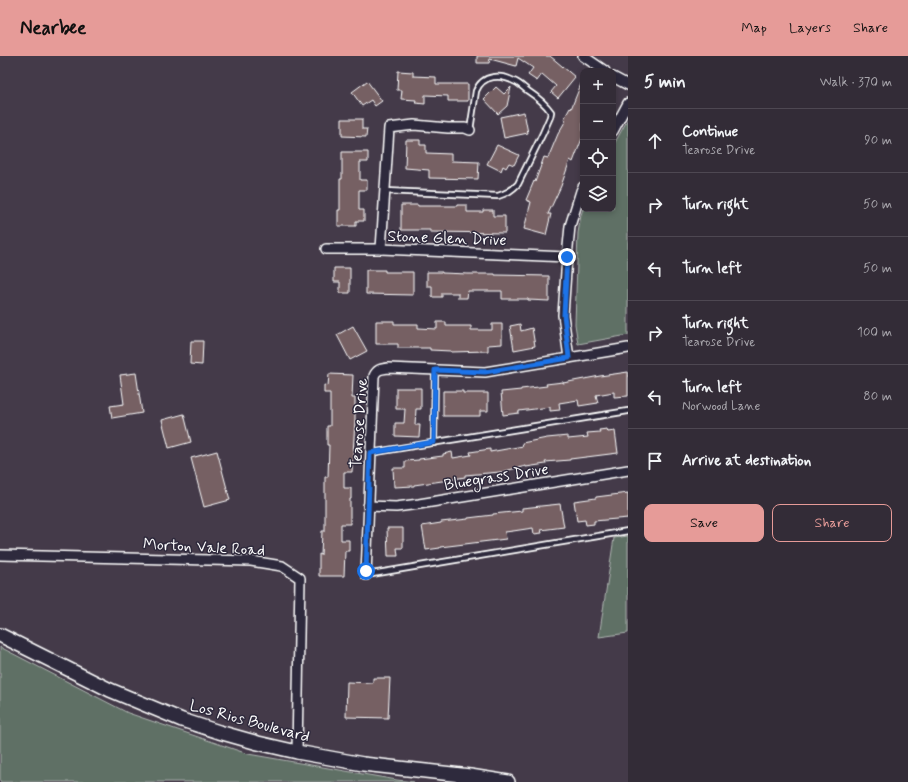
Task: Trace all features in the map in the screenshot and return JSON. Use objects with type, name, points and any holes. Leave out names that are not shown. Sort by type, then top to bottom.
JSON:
[{"type":"street","points":[[583,56],[601,68]]},
{"type":"street","points":[[616,79],[628,85]]},
{"type":"street","points":[[616,125],[628,103]]},
{"type":"street","points":[[380,249],[389,128],[414,125],[465,128],[470,130]]},
{"type":"street","points":[[569,358],[564,315],[567,257],[570,226],[580,194]]},
{"type":"street","name":"Stone Glen Drive","points":[[326,249],[380,249],[567,257]]},
{"type":"street","name":"Tearose Drive","points":[[366,575],[370,453],[375,373],[381,369],[485,372],[628,348]]},
{"type":"street","name":"Bluegrass Drive","points":[[368,506],[396,507],[419,504],[628,470]]},
{"type":"street","name":"Morton Vale Road","points":[[0,555],[251,561],[282,566],[300,578],[297,752]]},
{"type":"street","name":"Los Rios Boulevard","points":[[0,635],[110,690],[182,720],[258,744],[362,764],[470,776],[508,782]]},
{"type":"lane","points":[[385,191],[498,196],[507,193],[518,184],[543,133],[551,112],[546,105],[516,82],[504,78],[488,78],[478,86],[476,91],[470,130]]},
{"type":"lane","points":[[434,442],[435,370]]},
{"type":"lane","points":[[370,453],[628,412]]},
{"type":"lane","points":[[366,575],[628,531]]},
{"type":"green space","points":[[628,119],[628,335],[578,344],[575,324],[578,233],[581,215],[582,212],[616,212],[616,141]]},
{"type":"green space","points":[[628,536],[628,633],[599,637],[614,538]]},
{"type":"green space","points":[[0,647],[128,713],[248,754],[414,782],[0,782]]},
{"type":"building","points":[[477,56],[550,56],[575,77],[558,98],[551,92],[556,86],[542,74],[537,81],[528,75],[533,68],[518,58],[516,66],[490,59],[489,63],[477,63]]},
{"type":"building","points":[[398,71],[413,72],[413,76],[436,77],[436,84],[468,84],[468,101],[448,101],[448,96],[425,95],[425,104],[415,103],[416,100],[401,99],[402,90],[397,90]]},
{"type":"building","points":[[367,81],[382,101],[375,106],[371,100],[362,106],[352,92]]},
{"type":"building","points":[[580,86],[580,144],[573,162],[570,160],[561,186],[548,214],[551,214],[546,235],[524,229],[531,202],[526,200],[534,181],[535,182],[544,157],[548,158],[558,134],[566,120],[564,119],[570,108],[571,109]]},
{"type":"building","points":[[496,87],[504,94],[511,87],[507,106],[498,114],[484,99]]},
{"type":"building","points":[[524,112],[528,133],[504,138],[500,117]]},
{"type":"building","points":[[342,119],[362,119],[362,129],[367,129],[366,137],[342,136]]},
{"type":"building","points":[[406,140],[420,140],[420,145],[426,145],[426,153],[451,154],[451,161],[479,162],[478,179],[429,178],[429,170],[405,168]]},
{"type":"building","points":[[497,145],[519,155],[514,165],[509,163],[506,168],[503,166],[501,171],[487,164]]},
{"type":"building","points":[[342,152],[368,152],[368,162],[360,162],[360,180],[367,180],[367,190],[359,190],[359,210],[364,210],[364,221],[356,221],[356,226],[338,226],[338,210],[340,210],[340,179],[342,179]]},
{"type":"building","points":[[401,205],[467,205],[467,212],[483,212],[483,210],[493,210],[493,216],[505,216],[505,233],[401,230]]},
{"type":"building","points":[[334,268],[350,268],[350,293],[340,293],[340,282],[334,282]]},
{"type":"building","points":[[366,270],[413,272],[413,295],[366,294]]},
{"type":"building","points":[[427,272],[549,276],[549,301],[502,299],[502,291],[468,291],[467,298],[458,298],[458,293],[442,293],[442,297],[432,297],[432,286],[427,286]]},
{"type":"building","points":[[376,321],[394,321],[394,324],[418,324],[418,328],[437,329],[437,322],[446,322],[446,326],[471,326],[471,330],[492,330],[492,324],[502,324],[502,344],[488,345],[488,351],[451,352],[430,350],[430,348],[398,348],[398,344],[376,344]]},
{"type":"building","points":[[520,324],[521,331],[532,328],[535,346],[514,350],[510,326]]},
{"type":"building","points":[[353,326],[367,351],[350,360],[337,335]]},
{"type":"building","points":[[191,341],[203,341],[202,365],[190,364]]},
{"type":"building","points":[[628,372],[628,396],[614,397],[614,392],[596,395],[598,403],[579,406],[578,400],[559,403],[560,410],[550,411],[550,407],[519,411],[519,413],[503,415],[501,392],[547,386],[546,384],[563,383]]},
{"type":"building","points":[[136,373],[142,413],[112,418],[110,406],[124,404],[120,375]]},
{"type":"building","points":[[329,374],[353,375],[352,398],[355,398],[352,472],[344,472],[344,488],[351,488],[351,499],[350,524],[341,524],[341,540],[349,540],[349,551],[345,551],[344,576],[319,576],[319,554],[321,555],[322,531],[325,531],[325,477],[328,477],[329,445],[327,445],[327,426],[330,426],[330,393],[324,393],[324,385],[328,386]]},
{"type":"building","points":[[396,388],[421,388],[421,409],[416,409],[415,425],[420,425],[419,437],[395,436],[395,423],[404,423],[405,409],[396,409]]},
{"type":"building","points":[[443,391],[488,393],[488,411],[480,411],[480,416],[443,416]]},
{"type":"building","points":[[184,414],[191,442],[169,448],[162,420]]},
{"type":"building","points":[[607,429],[608,432],[615,431],[618,453],[545,462],[546,464],[526,466],[500,472],[465,475],[465,477],[414,486],[394,487],[393,468],[405,468],[405,461],[443,456],[443,454],[452,452],[453,458],[471,455],[470,452],[490,449],[490,452],[523,446],[522,443],[547,438],[568,436],[568,439],[588,437],[587,433],[600,432],[599,430]]},
{"type":"building","points":[[217,451],[230,500],[204,507],[191,458]]},
{"type":"building","points":[[628,493],[628,518],[594,521],[594,524],[586,525],[585,520],[577,521],[574,501]]},
{"type":"building","points":[[560,504],[564,527],[541,530],[542,533],[534,534],[533,528],[505,532],[506,539],[426,550],[422,526],[493,514],[522,511],[522,508]]},
{"type":"building","points":[[387,528],[403,528],[403,548],[397,548],[398,556],[388,556]]},
{"type":"building","points":[[373,678],[390,678],[388,718],[346,717],[347,682],[373,683]]},
{"type":"route","points":[[366,571],[370,453],[434,442],[435,370],[485,372],[569,358],[564,315],[567,257]]}]
